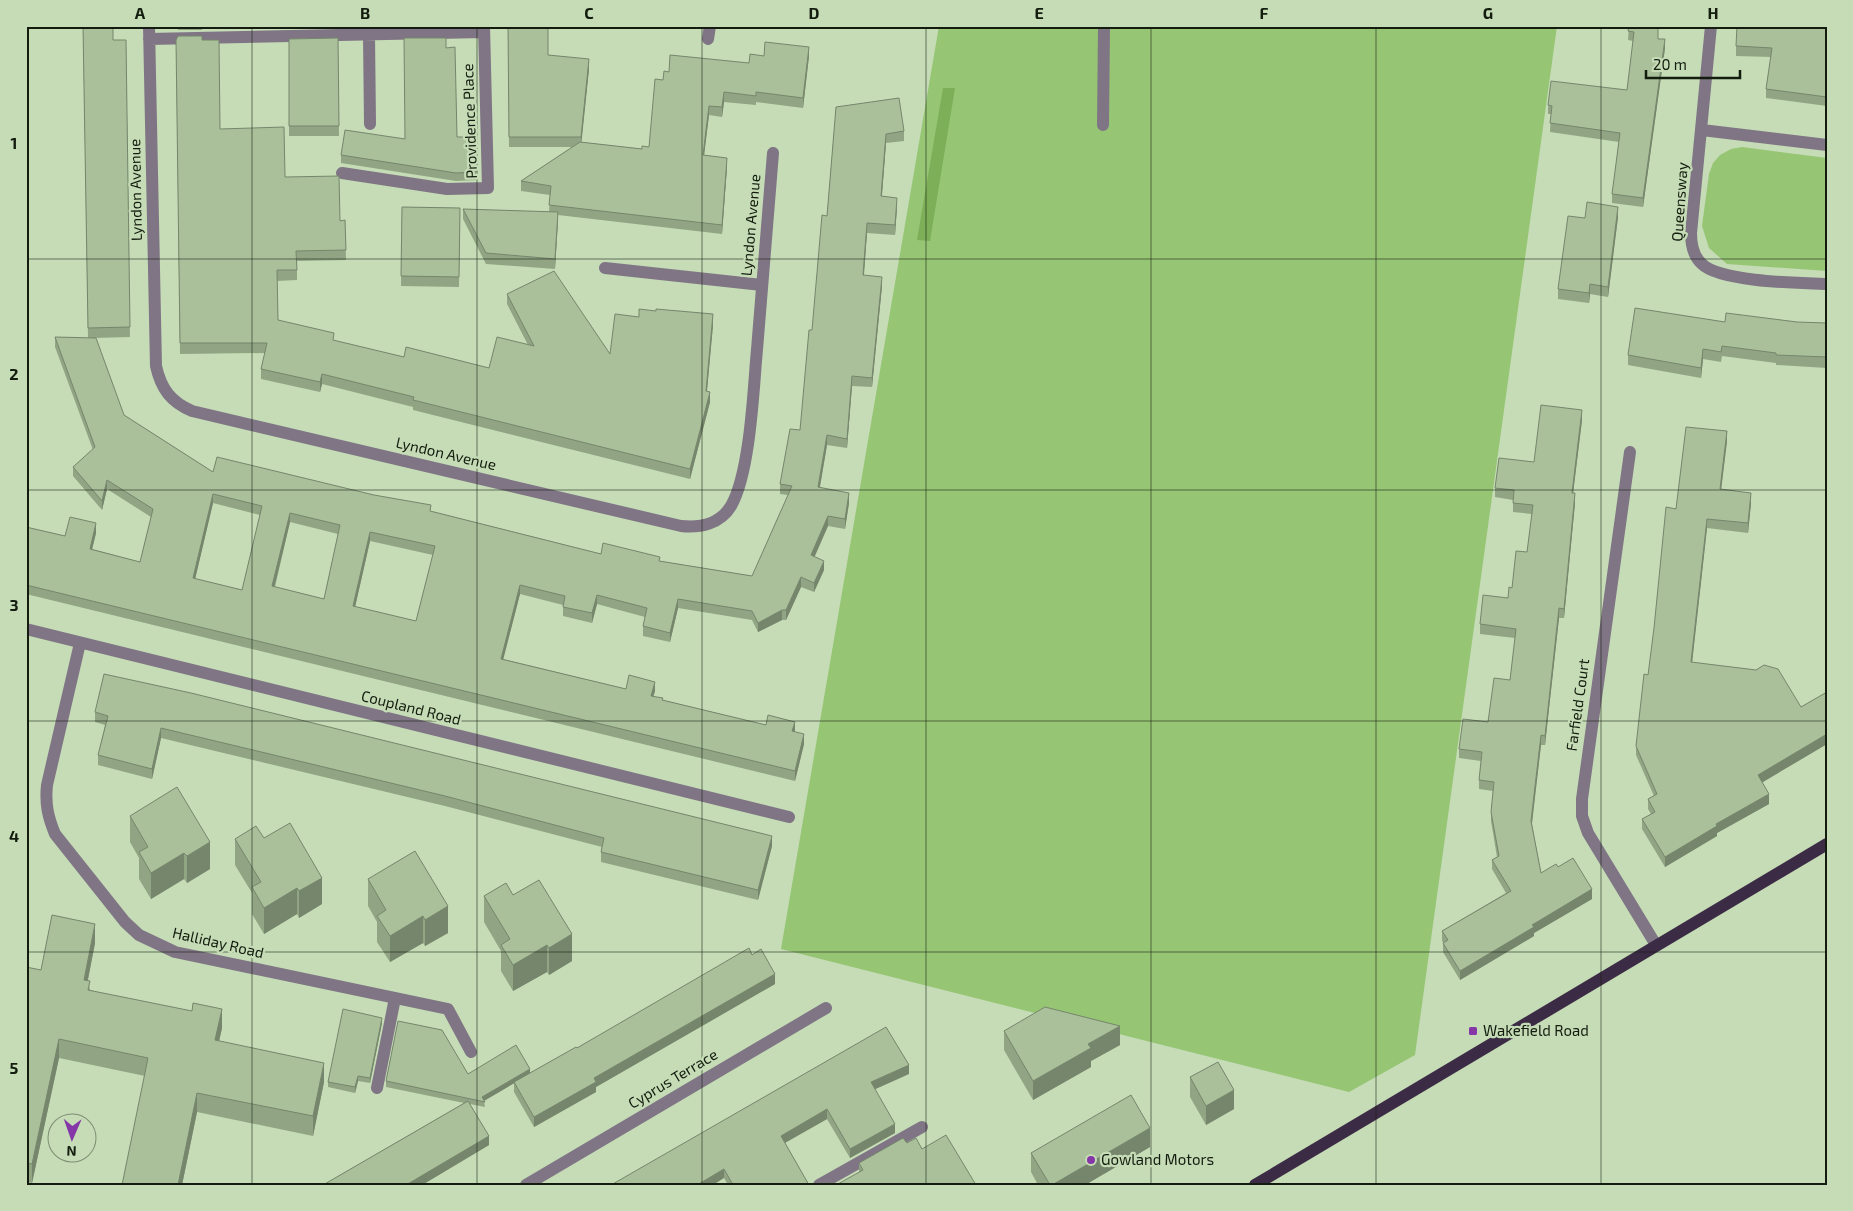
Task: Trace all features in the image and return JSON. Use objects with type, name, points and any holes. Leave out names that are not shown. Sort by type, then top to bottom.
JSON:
[{"type":"main road","points":[[1255,1185],[1827,844]]},
{"type":"street","points":[[1103,125],[1104,26]]},
{"type":"street","name":"Queensway","points":[[1711,26],[1691,239],[1695,256],[1702,265],[1724,275],[1827,284]]},
{"type":"street","points":[[149,33],[368,34],[484,29]]},
{"type":"street","name":"Providence Place","points":[[342,173],[446,189],[488,188],[484,29]]},
{"type":"street","name":"Lyndon Avenue","points":[[149,33],[156,366],[159,381],[167,394],[178,405],[192,411],[695,528],[720,518],[730,508],[736,495],[745,457],[752,406],[773,153]]},
{"type":"street","points":[[368,34],[370,124]]},
{"type":"street","points":[[1702,130],[1827,145]]},
{"type":"street","points":[[605,268],[762,285]]},
{"type":"street","name":"Farfield Court","points":[[1630,452],[1582,799],[1582,816],[1588,833],[1656,945]]},
{"type":"street","name":"Coupland Road","points":[[26,629],[788,817]]},
{"type":"street","name":"Halliday Road","points":[[80,643],[47,785],[45,802],[48,819],[56,834],[125,922],[139,935],[156,945],[175,952],[448,1010],[471,1052]]},
{"type":"street","points":[[377,1088],[395,998]]},
{"type":"street","name":"Cyprus Terrace","points":[[534,1183],[826,1008]]},
{"type":"street","points":[[819,1185],[922,1126]]},
{"type":"green space","points":[[939,26],[1557,26],[1415,1055],[1349,1092],[781,949]]},
{"type":"green space","points":[[943,88],[955,88],[930,241],[917,240]]},
{"type":"green space","points":[[1742,147],[1827,158],[1827,271],[1727,264],[1709,248],[1702,226],[1709,174],[1713,163],[1720,155],[1731,149]]},
{"type":"building","points":[[83,26],[113,26],[113,40],[126,40],[130,327],[88,328]]},
{"type":"building","points":[[508,26],[548,26],[548,55],[589,59],[581,137],[509,137]]},
{"type":"building","points":[[1629,26],[1658,26],[1658,39],[1665,39],[1643,198],[1612,194],[1620,133],[1550,123],[1552,106],[1548,105],[1551,81],[1627,90],[1634,32],[1628,31]]},
{"type":"building","points":[[1737,26],[1827,26],[1827,97],[1766,89],[1772,48],[1736,46]]},
{"type":"building","points":[[178,36],[202,36],[202,40],[219,40],[220,129],[284,127],[285,177],[339,176],[340,221],[345,220],[346,250],[296,251],[297,270],[277,270],[278,320],[334,333],[333,340],[404,357],[406,347],[489,368],[497,337],[534,346],[507,294],[554,271],[610,354],[615,314],[639,317],[639,309],[656,311],[656,309],[713,314],[706,391],[710,392],[690,469],[413,400],[414,397],[322,374],[320,382],[261,369],[267,343],[180,343],[176,40]]},
{"type":"building","points":[[338,38],[339,126],[289,126],[289,39]]},
{"type":"building","points":[[404,38],[446,38],[446,48],[455,47],[457,137],[476,137],[476,172],[456,173],[341,155],[345,130],[405,139]]},
{"type":"building","points":[[765,42],[809,47],[803,98],[756,92],[756,96],[724,92],[722,107],[709,106],[703,155],[727,158],[722,225],[549,205],[551,186],[521,181],[580,142],[642,149],[642,146],[649,147],[655,79],[663,80],[664,71],[669,72],[670,55],[749,63],[750,54],[764,56]]},
{"type":"building","points":[[899,98],[904,131],[886,134],[881,196],[897,198],[895,225],[867,223],[863,275],[882,277],[872,378],[852,376],[847,439],[827,435],[818,487],[849,493],[845,519],[828,516],[811,555],[824,561],[814,583],[801,577],[786,610],[782,610],[758,623],[752,611],[678,599],[670,633],[643,626],[647,608],[597,595],[592,613],[563,607],[565,596],[520,585],[501,659],[626,689],[629,675],[655,682],[651,696],[663,698],[662,700],[766,725],[768,715],[795,722],[792,731],[804,734],[795,771],[26,585],[26,527],[65,536],[70,517],[96,523],[90,549],[140,562],[153,509],[107,480],[102,501],[73,467],[95,447],[55,337],[96,338],[124,415],[213,472],[217,457],[374,495],[431,505],[430,511],[601,554],[603,543],[660,557],[659,561],[752,576],[792,486],[780,484],[790,429],[800,430],[809,330],[812,330],[822,215],[827,216],[836,107]],"holes":[[[213,494],[262,506],[242,590],[193,578]],[[290,513],[340,525],[324,599],[272,586]],[[370,532],[435,546],[416,621],[353,606]]]},
{"type":"building","points":[[1587,202],[1618,207],[1608,287],[1590,284],[1589,293],[1558,289],[1568,216],[1585,218]]},
{"type":"building","points":[[402,207],[460,208],[459,277],[401,276]]},
{"type":"building","points":[[463,209],[558,212],[555,259],[486,253]]},
{"type":"building","points":[[1635,308],[1725,322],[1726,313],[1797,322],[1827,323],[1827,357],[1776,355],[1776,353],[1722,346],[1721,352],[1703,349],[1701,368],[1628,355]]},
{"type":"building","points":[[1541,405],[1582,410],[1572,493],[1575,493],[1564,609],[1559,608],[1545,736],[1541,735],[1531,821],[1541,873],[1556,864],[1558,867],[1573,858],[1592,889],[1532,925],[1534,927],[1460,971],[1443,943],[1448,940],[1442,931],[1511,891],[1492,860],[1499,856],[1491,812],[1494,782],[1479,780],[1482,752],[1459,749],[1463,719],[1488,722],[1494,678],[1510,680],[1516,629],[1480,624],[1483,595],[1508,598],[1509,587],[1512,588],[1516,551],[1527,552],[1533,505],[1513,503],[1514,490],[1495,488],[1499,458],[1534,462]]},
{"type":"building","points":[[1686,427],[1727,431],[1720,489],[1751,493],[1748,523],[1707,519],[1691,662],[1756,670],[1764,665],[1778,669],[1801,707],[1827,692],[1827,734],[1758,775],[1769,794],[1716,824],[1717,826],[1665,857],[1642,819],[1655,812],[1648,799],[1657,794],[1636,746],[1644,674],[1648,675],[1654,628],[1666,507],[1676,509]]},
{"type":"building","points":[[104,674],[191,693],[772,836],[758,890],[601,852],[604,838],[445,796],[161,728],[152,769],[98,755],[108,716],[95,712]]},
{"type":"building","points":[[177,787],[210,842],[187,856],[184,853],[151,873],[139,852],[148,847],[130,816]]},
{"type":"building","points":[[290,823],[322,878],[299,891],[297,888],[264,908],[252,887],[261,882],[235,839],[256,826],[264,838]]},
{"type":"building","points":[[415,851],[448,906],[425,920],[423,916],[390,936],[377,916],[386,910],[368,879]]},
{"type":"building","points":[[539,880],[572,934],[549,948],[547,945],[513,965],[501,945],[510,939],[484,896],[506,883],[513,895]]},
{"type":"building","points":[[52,915],[95,924],[84,980],[90,981],[88,990],[192,1011],[193,1003],[222,1009],[215,1040],[324,1063],[313,1116],[197,1093],[178,1185],[122,1185],[148,1058],[59,1039],[32,1164],[26,1163],[26,967],[41,970]]},
{"type":"building","points":[[749,948],[752,955],[761,949],[775,974],[594,1078],[596,1082],[534,1117],[514,1082],[577,1048]]},
{"type":"building","points":[[1045,1007],[1120,1026],[1088,1044],[1091,1048],[1033,1081],[1004,1031]]},
{"type":"building","points":[[343,1009],[382,1018],[370,1078],[358,1076],[355,1087],[328,1082]]},
{"type":"building","points":[[398,1021],[442,1030],[468,1074],[516,1045],[530,1069],[482,1097],[485,1102],[386,1081]]},
{"type":"building","points":[[886,1027],[909,1065],[871,1082],[895,1124],[850,1149],[827,1109],[781,1136],[809,1185],[733,1185],[724,1169],[697,1185],[611,1185]]},
{"type":"building","points":[[1218,1062],[1234,1090],[1206,1106],[1190,1077]]},
{"type":"building","points":[[1131,1095],[1150,1128],[1050,1185],[1031,1153]]},
{"type":"building","points":[[468,1101],[489,1136],[406,1185],[323,1185]]},
{"type":"building","points":[[946,1135],[976,1185],[836,1185],[863,1170],[859,1163],[903,1138],[907,1143],[916,1138],[922,1149]]},
{"type":"place","name":"Wakefield Road","points":[[1473,1031]]},
{"type":"place","name":"Gowland Motors","points":[[1091,1160]]}]
